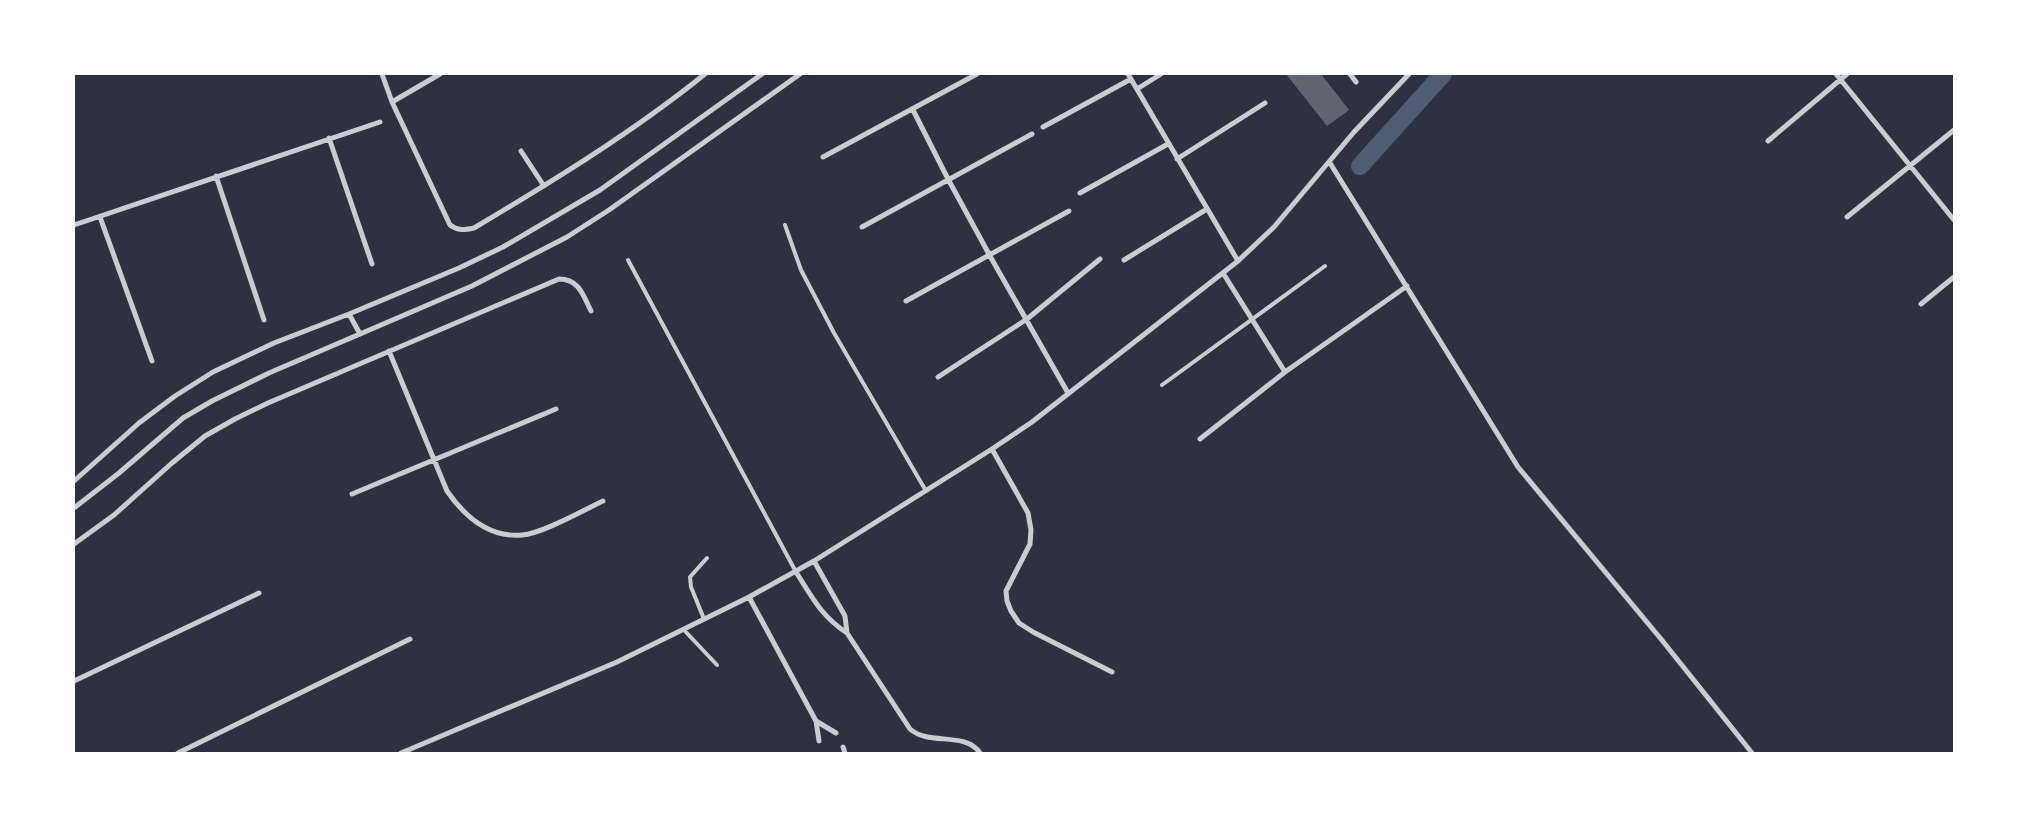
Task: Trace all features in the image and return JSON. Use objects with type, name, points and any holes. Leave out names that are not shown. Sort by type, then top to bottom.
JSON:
[{"type":"street","points":[[382,74],[392,102],[450,225],[456,230],[474,228],[544,186],[670,102],[704,74]]},
{"type":"street","points":[[392,102],[440,74]]},
{"type":"street","points":[[74,481],[139,423],[175,396],[212,372],[274,343],[349,314],[503,247],[600,190],[762,74]]},
{"type":"street","points":[[74,508],[184,418],[212,401],[269,373],[472,286],[566,237],[609,210],[800,74]]},
{"type":"street","points":[[823,158],[977,74]]},
{"type":"street","points":[[1128,74],[1238,261]]},
{"type":"street","points":[[1137,89],[1161,74]]},
{"type":"street","points":[[1350,74],[1356,82]]},
{"type":"street","points":[[401,753],[617,662],[749,597],[814,562],[992,450],[1032,422],[1238,261],[1274,227],[1330,163],[1354,132],[1409,74]]},
{"type":"street","points":[[1768,141],[1838,76],[1847,74]]},
{"type":"street","points":[[1838,76],[1954,220]]},
{"type":"street","points":[[1043,127],[1131,79]]},
{"type":"street","points":[[1177,159],[1266,103]]},
{"type":"street","points":[[913,110],[990,256],[1068,393]]},
{"type":"street","points":[[74,225],[380,122]]},
{"type":"street","points":[[1847,216],[1954,130]]},
{"type":"street","points":[[862,227],[1032,134]]},
{"type":"street","points":[[329,138],[372,264]]},
{"type":"street","points":[[1080,192],[1168,144]]},
{"type":"street","points":[[521,150],[544,186]]},
{"type":"street","points":[[1330,163],[1518,467],[1662,639],[1752,753]]},
{"type":"street","points":[[216,176],[264,320]]},
{"type":"street","points":[[1124,260],[1207,209]]},
{"type":"street","points":[[906,301],[1069,211]]},
{"type":"street","points":[[100,217],[152,361]]},
{"type":"street","points":[[938,377],[1028,320],[1100,259]]},
{"type":"street","points":[[1223,273],[1285,372]]},
{"type":"street","points":[[1922,304],[1954,277]]},
{"type":"street","points":[[74,544],[114,514],[205,436],[268,403],[559,279],[574,282],[580,288],[591,311]]},
{"type":"street","points":[[1200,439],[1285,372],[1407,286]]},
{"type":"street","points":[[349,314],[360,334]]},
{"type":"street","points":[[389,351],[448,491],[459,508],[487,530],[523,536],[604,501]]},
{"type":"street","points":[[352,494],[556,409]]},
{"type":"street","points":[[992,450],[1028,513],[1031,530],[1030,544],[1006,591],[1006,602],[1019,623],[1112,672]]},
{"type":"street","points":[[814,562],[845,616],[848,633],[910,729],[917,735],[970,743],[980,753]]},
{"type":"street","points":[[796,572],[824,615],[848,633]]},
{"type":"street","points":[[74,681],[258,593]]},
{"type":"street","points":[[749,597],[816,721],[819,741]]},
{"type":"street","points":[[178,753],[410,639]]},
{"type":"street","points":[[816,721],[836,733]]},
{"type":"street","points":[[843,747],[845,753]]},
{"type":"lane","points":[[785,225],[801,270],[834,334],[926,491]]},
{"type":"lane","points":[[628,260],[796,572]]},
{"type":"lane","points":[[1162,385],[1325,266]]},
{"type":"lane","points":[[704,620],[691,587],[690,576],[707,558]]},
{"type":"lane","points":[[684,630],[717,665]]},
{"type":"building","points":[[1286,74],[1321,74],[1349,110],[1327,126]]},
{"type":"waterway","points":[[1360,166],[1443,74]]}]
